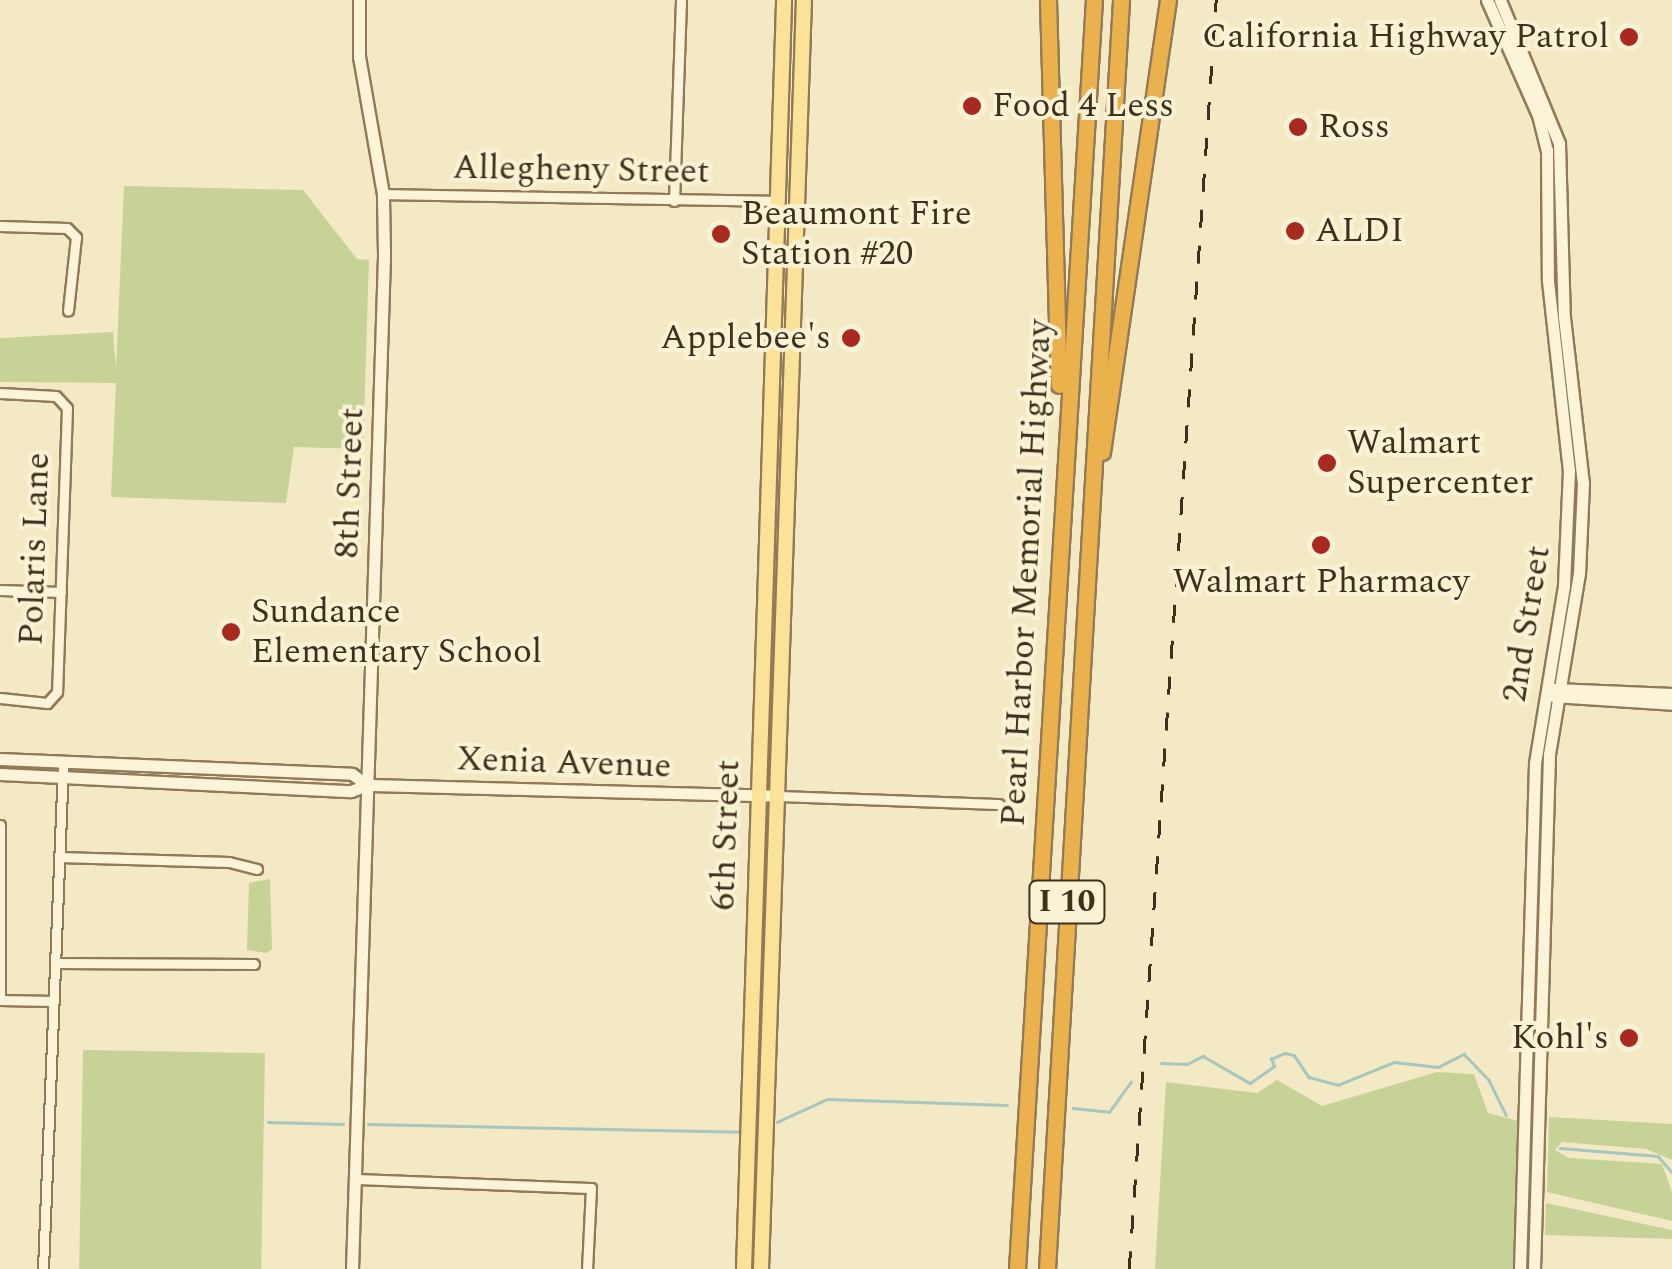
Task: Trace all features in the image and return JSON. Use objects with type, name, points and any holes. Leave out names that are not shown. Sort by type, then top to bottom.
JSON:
[{"type":"highway","points":[[1048,0],[1059,217],[1058,539]]},
{"type":"highway","name":"Pearl Harbor Memorial Highway","points":[[1017,1269],[1058,539],[1094,0]]},
{"type":"highway","name":"Pearl Harbor Memorial Highway","points":[[1046,1269],[1121,0]]},
{"type":"highway","points":[[1088,535],[1168,0]]},
{"type":"main road","points":[[784,0],[783,36],[791,48],[790,86],[801,88]]},
{"type":"main road","name":"6th Street","points":[[761,1269],[804,0]]},
{"type":"main road","name":"6th Street","points":[[744,1269],[783,36]]},
{"type":"main road","points":[[746,1194],[763,1195]]},
{"type":"street","name":"8th Street","points":[[352,1269],[384,194],[359,57],[358,0]]},
{"type":"street","points":[[674,200],[682,0]]},
{"type":"street","name":"2nd Street","points":[[1487,0],[1538,114],[1548,161],[1553,337],[1570,470],[1553,692],[1534,1263]]},
{"type":"street","name":"2nd Street","points":[[1500,0],[1555,126],[1561,282],[1578,408],[1582,546],[1535,764],[1520,1269]]},
{"type":"street","name":"Allegheny Street","points":[[384,194],[778,201]]},
{"type":"street","points":[[1548,218],[1554,282],[1561,282]]},
{"type":"street","points":[[0,226],[67,228],[76,236],[68,312]]},
{"type":"street","points":[[1553,337],[1563,345],[1578,408]]},
{"type":"street","name":"Polaris Lane","points":[[0,393],[56,396],[68,408],[57,692],[47,702],[0,698]]},
{"type":"street","points":[[1570,470],[1575,544],[1582,546]]},
{"type":"street","points":[[0,590],[62,592]]},
{"type":"street","points":[[1553,692],[1672,694]]},
{"type":"street","points":[[1553,692],[1672,704]]},
{"type":"street","name":"Xenia Avenue","points":[[0,760],[62,772]]},
{"type":"street","points":[[44,1269],[62,772]]},
{"type":"street","name":"Xenia Avenue","points":[[0,774],[62,772],[352,792],[367,786],[999,804]]},
{"type":"street","points":[[0,825],[0,998],[53,1000]]},
{"type":"street","points":[[59,856],[229,862],[258,869]]},
{"type":"street","points":[[55,962],[254,964]]},
{"type":"street","points":[[355,1180],[591,1188],[587,1269]]},
{"type":"green space","points":[[124,186],[303,190],[357,259],[369,260],[363,449],[294,447],[286,503],[111,497],[116,383],[0,382],[0,338],[113,332],[116,369]]},
{"type":"green space","points":[[270,879],[272,949],[267,953],[247,950],[249,883]]},
{"type":"green space","points":[[83,1050],[265,1053],[261,1269],[79,1269]]},
{"type":"green space","points":[[1437,1072],[1474,1074],[1488,1113],[1526,1123],[1522,1269],[1155,1269],[1166,1082],[1257,1093],[1277,1080],[1322,1106]]},
{"type":"green space","points":[[1549,1117],[1672,1124],[1672,1160],[1646,1149],[1562,1142],[1555,1150],[1569,1158],[1662,1164],[1672,1192],[1672,1221],[1547,1192]]},
{"type":"green space","points":[[1546,1203],[1672,1230],[1672,1239],[1545,1235]]},
{"type":"waterway","points":[[1161,1063],[1187,1064],[1203,1056],[1250,1083],[1274,1066],[1271,1059],[1285,1053],[1294,1055],[1309,1077],[1338,1085],[1394,1062],[1438,1067],[1464,1054],[1489,1080],[1506,1115]]},
{"type":"waterway","points":[[1073,1108],[1109,1112],[1131,1082]]},
{"type":"waterway","points":[[777,1122],[827,1099],[1007,1105]]},
{"type":"waterway","points":[[268,1122],[343,1124]]},
{"type":"waterway","points":[[368,1124],[741,1132]]},
{"type":"waterway","points":[[1560,1148],[1658,1156],[1672,1172]]},
{"type":"railway","points":[[1129,1269],[1216,0]]},
{"type":"place","name":"California Highway Patrol","points":[[1629,37]]},
{"type":"place","name":"Food 4 Less","points":[[972,106]]},
{"type":"place","name":"Ross","points":[[1298,127]]},
{"type":"place","name":"ALDI","points":[[1295,231]]},
{"type":"place","name":"Beaumont Fire Station #20","points":[[721,234]]},
{"type":"place","name":"Applebee's","points":[[851,338]]},
{"type":"place","name":"Walmart Supercenter","points":[[1327,463]]},
{"type":"place","name":"Walmart Pharmacy","points":[[1321,545]]},
{"type":"place","name":"Sundance Elementary School","points":[[231,632]]},
{"type":"place","name":"Kohl's","points":[[1629,1038]]}]
